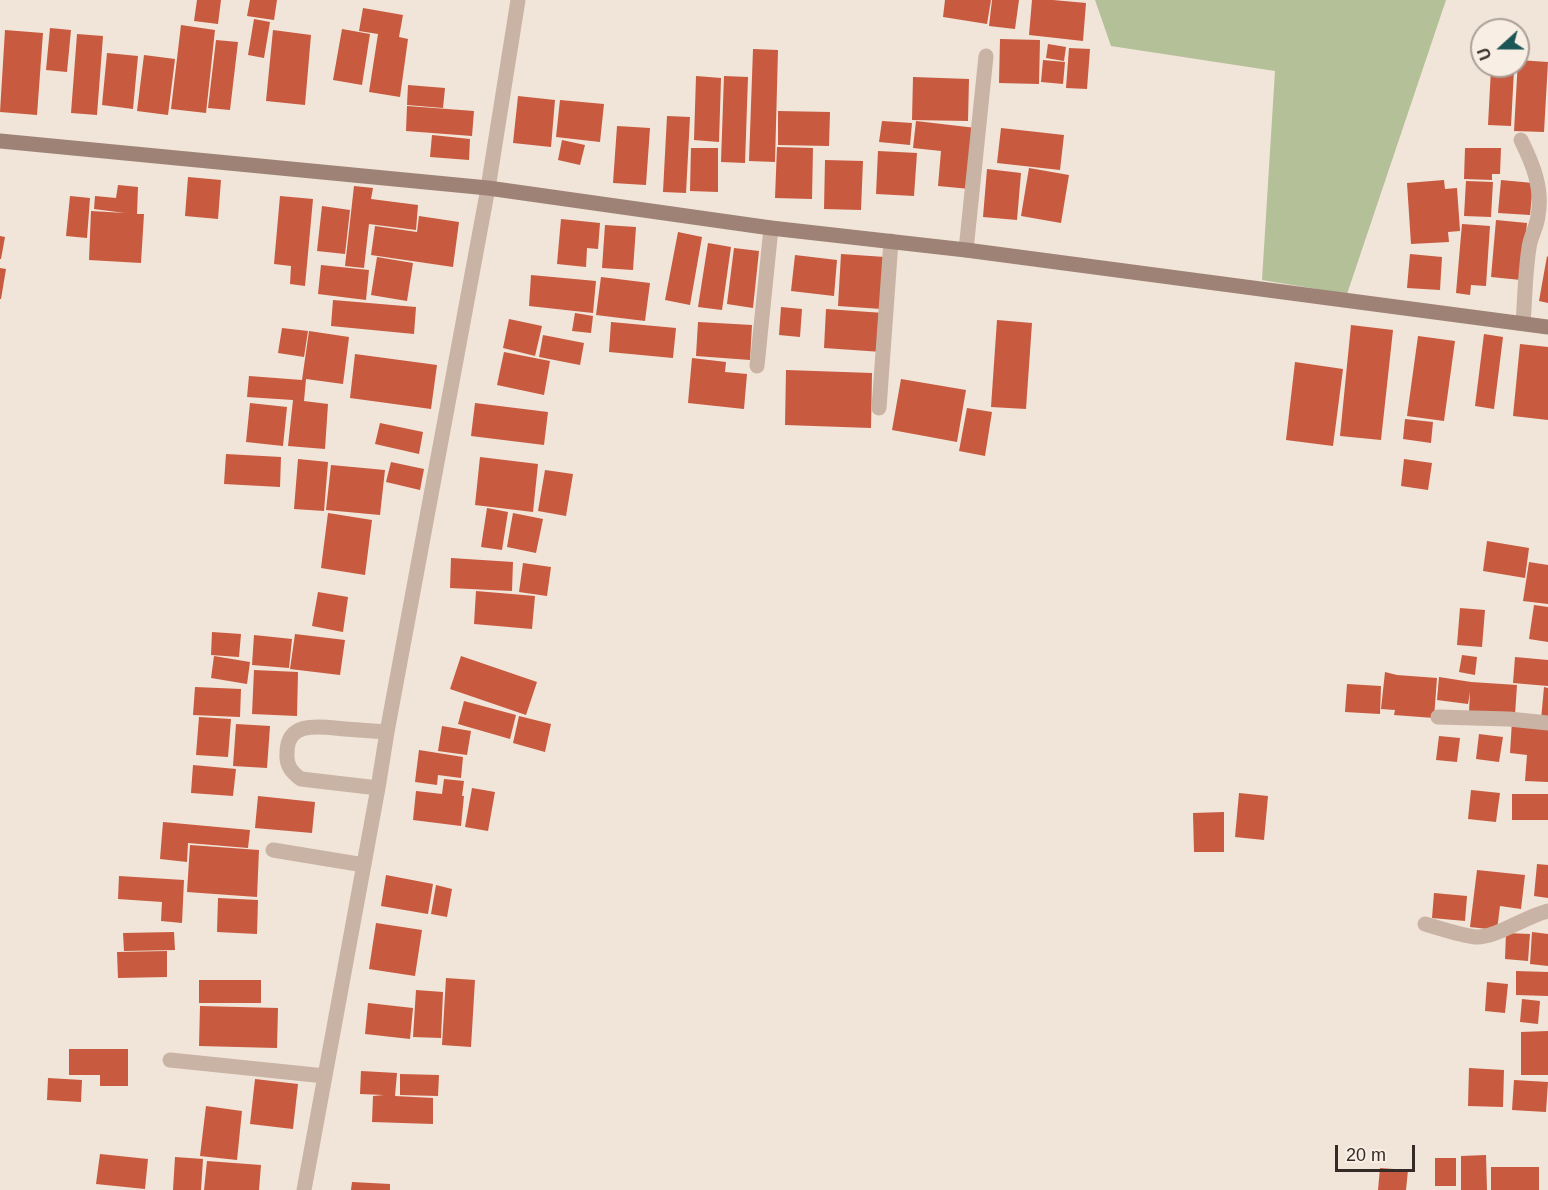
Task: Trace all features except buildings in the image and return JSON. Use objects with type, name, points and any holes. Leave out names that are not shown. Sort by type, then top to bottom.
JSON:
[{"type":"main road","points":[[0,141],[488,188],[771,228],[966,250],[1548,327]]},
{"type":"street","points":[[304,1190],[488,188],[518,0]]},
{"type":"street","points":[[966,250],[986,56]]},
{"type":"street","points":[[1521,140],[1535,172],[1539,204],[1536,225],[1529,246],[1523,323]]},
{"type":"street","points":[[757,366],[771,228]]},
{"type":"street","points":[[879,408],[891,241]]},
{"type":"street","points":[[1438,717],[1509,719],[1548,723]]},
{"type":"street","points":[[378,788],[302,779],[292,772],[286,759],[287,744],[295,732],[310,726],[387,732]]},
{"type":"street","points":[[273,850],[364,865]]},
{"type":"street","points":[[1425,924],[1477,937],[1492,934],[1548,911]]},
{"type":"street","points":[[170,1060],[325,1076]]},
{"type":"green space","points":[[1095,0],[1446,0],[1347,294],[1262,280],[1275,71],[1111,46]]}]
